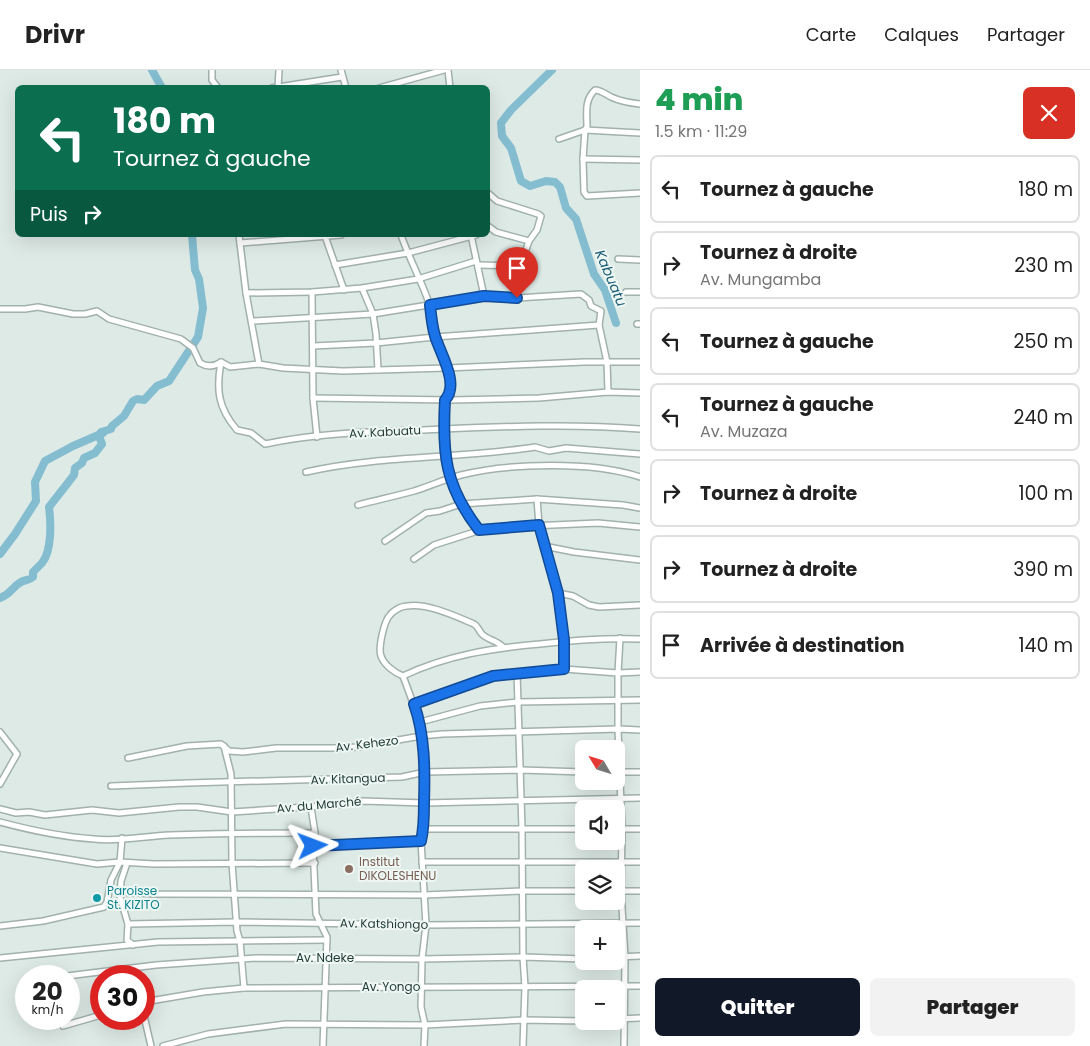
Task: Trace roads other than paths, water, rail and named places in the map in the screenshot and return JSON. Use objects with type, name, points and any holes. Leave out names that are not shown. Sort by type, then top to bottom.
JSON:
[{"type":"street","points":[[212,70],[212,80],[216,85]]},
{"type":"street","points":[[276,85],[279,70]]},
{"type":"street","points":[[341,70],[345,85]]},
{"type":"street","points":[[390,85],[444,70]]},
{"type":"street","points":[[448,70],[450,85]]},
{"type":"street","points":[[289,85],[342,77]]},
{"type":"street","points":[[640,104],[620,100],[600,90],[595,90],[588,100],[583,159],[584,192],[587,196],[640,193]]},
{"type":"street","points":[[560,139],[585,130],[640,133]]},
{"type":"street","points":[[583,159],[640,160]]},
{"type":"street","points":[[490,194],[497,201],[541,216],[537,230],[529,241],[521,264],[518,266],[517,298]]},
{"type":"street","points":[[490,229],[529,241]]},
{"type":"street","points":[[239,237],[246,292],[259,364]]},
{"type":"street","points":[[240,243],[297,237]]},
{"type":"street","points":[[325,237],[344,290]]},
{"type":"street","points":[[402,237],[430,305],[435,337],[451,381],[451,389],[448,398],[445,400],[446,456],[450,479],[461,504],[479,530]]},
{"type":"street","points":[[335,264],[408,253],[469,237]]},
{"type":"street","points":[[473,237],[484,296]]},
{"type":"street","points":[[618,260],[640,260]]},
{"type":"street","points":[[246,292],[344,290],[418,279],[477,263],[518,266]]},
{"type":"street","points":[[362,288],[373,314],[378,370]]},
{"type":"street","points":[[312,292],[313,398],[317,436]]},
{"type":"street","points":[[626,292],[640,292]]},
{"type":"street","points":[[252,321],[311,316],[373,314],[484,296],[517,298],[583,295],[589,300],[591,306],[601,311],[599,325],[607,362],[608,392]]},
{"type":"street","points":[[0,310],[38,307],[73,314],[86,314],[97,311],[109,320],[175,337],[192,347],[202,365],[217,365],[221,362],[230,367],[259,364],[313,370],[378,370],[640,362]]},
{"type":"street","points":[[312,346],[376,343],[599,325]]},
{"type":"street","name":"Av. Kabuatu","points":[[221,362],[219,396],[229,418],[237,430],[250,433],[265,444],[317,436],[365,432],[556,426],[640,429]]},
{"type":"street","points":[[313,398],[445,400],[539,398],[608,392],[640,393]]},
{"type":"street","points":[[306,472],[338,465],[535,447],[549,451],[566,448],[640,454]]},
{"type":"street","points":[[358,505],[481,471],[557,466],[585,467],[616,471],[640,477]]},
{"type":"street","points":[[536,499],[539,525],[558,593],[564,640],[564,669]]},
{"type":"street","points":[[385,541],[426,513],[440,511],[461,504],[536,499],[613,504],[640,508]]},
{"type":"street","points":[[414,560],[434,545],[479,530],[598,523],[640,527]]},
{"type":"street","points":[[544,546],[574,552],[640,560]]},
{"type":"street","points":[[558,593],[573,596],[589,605],[599,607],[640,605]]},
{"type":"street","points":[[503,647],[482,634],[476,625],[467,621],[433,609],[408,606],[401,607],[390,614],[387,619],[380,650],[383,661],[396,674],[403,676],[455,657],[503,647],[564,640],[640,639]]},
{"type":"street","points":[[618,740],[620,638]]},
{"type":"street","points":[[414,704],[493,676],[564,669],[640,672]]},
{"type":"street","points":[[517,673],[521,770],[525,987],[523,1046]]},
{"type":"street","points":[[403,676],[420,722],[425,772],[424,829],[421,841],[426,925],[422,959],[421,1007],[425,1025],[424,1046]]},
{"type":"street","points":[[420,722],[480,706],[518,702],[640,700]]},
{"type":"street","name":"Av. Kehezo","points":[[128,758],[187,746],[214,744],[224,746],[229,750],[243,752],[276,748],[358,747],[442,734],[640,730]]},
{"type":"street","points":[[0,732],[18,754],[0,784]]},
{"type":"street","points":[[224,746],[232,782],[232,864],[236,922],[240,942],[244,988]]},
{"type":"street","name":"Av. Kitangua","points":[[111,786],[402,777],[425,772],[521,770],[575,772]]},
{"type":"street","points":[[625,772],[640,772]]},
{"type":"street","points":[[619,790],[620,799]]},
{"type":"street","name":"Av. du Marché","points":[[0,809],[16,813],[29,812],[45,815],[92,810],[118,813],[188,807],[232,812],[312,807],[363,801],[424,803],[640,798]]},
{"type":"street","points":[[312,807],[315,833],[313,846],[316,914],[317,919],[322,924],[326,940],[323,1046]]},
{"type":"street","points":[[0,822],[92,840],[160,835],[315,833]]},
{"type":"street","points":[[424,829],[575,829]]},
{"type":"street","points":[[625,829],[640,829]]},
{"type":"street","points":[[0,926],[43,921],[104,907],[107,902],[110,880],[120,862],[122,838]]},
{"type":"street","points":[[313,846],[421,841]]},
{"type":"street","points":[[0,848],[97,864],[120,862],[315,863]]},
{"type":"street","points":[[422,862],[575,862]]},
{"type":"street","points":[[625,862],[640,862]]},
{"type":"street","points":[[127,863],[121,881],[120,892],[128,924],[127,940],[133,945]]},
{"type":"street","points":[[120,892],[157,894],[424,895],[575,891]]},
{"type":"street","points":[[625,891],[640,891]]},
{"type":"street","name":"Av. Katshiongo","points":[[128,924],[236,922],[426,925],[575,923]]},
{"type":"street","name":"Av. Katshiongo","points":[[625,923],[640,923]]},
{"type":"street","points":[[0,958],[158,942],[326,940]]},
{"type":"street","points":[[625,957],[640,956]]},
{"type":"street","name":"Av. Ndeke","points":[[80,974],[156,965],[240,959],[575,958]]},
{"type":"street","name":"Av. Yongo","points":[[155,1000],[203,992],[244,988],[575,986]]},
{"type":"street","name":"Av. Yongo","points":[[625,986],[640,986]]},
{"type":"street","points":[[625,1019],[640,1018]]},
{"type":"street","points":[[163,1046],[208,1034],[258,1026],[324,1023],[425,1025],[524,1020],[575,1021]]},
{"type":"street","points":[[147,1030],[151,1046]]},
{"type":"street","points":[[624,1030],[624,1046]]},
{"type":"waterway","points":[[152,70],[160,85]]},
{"type":"waterway","name":"Kabuatu","points":[[552,70],[511,110],[501,123],[502,136],[511,148],[521,181],[530,186],[546,181],[555,182],[560,187],[566,208],[576,219],[594,274],[605,290],[616,323]]},
{"type":"waterway","points":[[0,598],[21,582],[33,577],[33,572],[42,563],[49,544],[49,507],[74,475],[75,468],[82,463],[84,458],[95,453],[102,444],[99,436],[101,432],[111,429],[124,416],[133,401],[137,399],[144,400],[157,386],[169,381],[198,337],[203,308],[199,279],[195,270],[192,237]]},
{"type":"waterway","points":[[0,554],[36,501],[35,482],[45,461],[103,433]]},
{"type":"place","name":"Institut DIKOLESHENU","points":[[349,869]]},
{"type":"place","name":"Paroisse St. KIZITO","points":[[97,898]]}]
